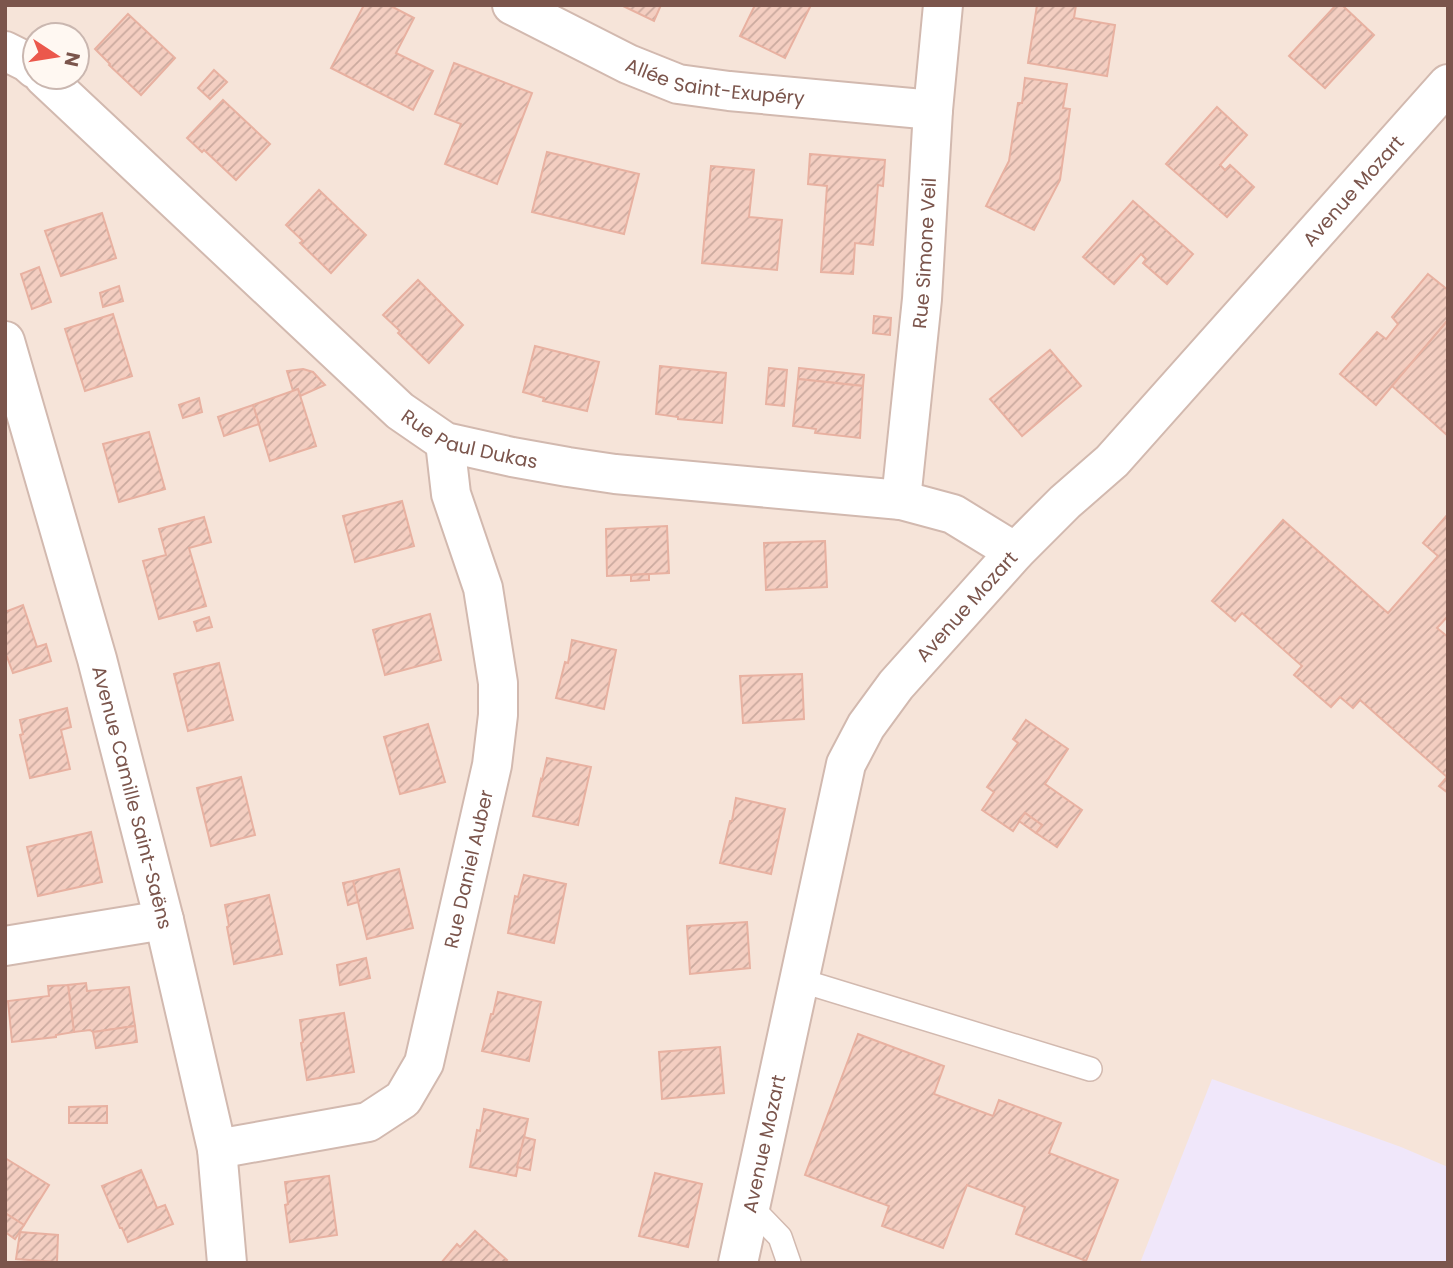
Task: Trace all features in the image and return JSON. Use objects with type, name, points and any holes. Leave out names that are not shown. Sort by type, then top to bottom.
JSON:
[{"type":"street","name":"Allée Saint-Exupéry","points":[[512,5],[628,64],[678,84],[933,110]]},
{"type":"street","name":"Rue Simone Veil","points":[[901,500],[922,299],[933,110],[943,5]]},
{"type":"street","points":[[5,51],[21,59]]},
{"type":"street","name":"Avenue Mozart","points":[[738,1263],[846,764],[866,726],[896,685],[1015,552],[1065,502],[1112,461],[1448,84]]},
{"type":"street","name":"Rue Paul Dukas","points":[[59,91],[400,411],[445,442],[512,457],[615,474],[901,500],[953,514],[1015,552]]},
{"type":"street","name":"Avenue Camille Saint-Saëns","points":[[5,341],[97,659],[163,920],[217,1149],[227,1263]]},
{"type":"street","name":"Rue Daniel Auber","points":[[217,1149],[368,1122],[403,1099],[424,1063],[492,765],[498,715],[498,683],[483,588],[450,494],[445,442]]},
{"type":"street","points":[[5,946],[163,920]]},
{"type":"lane","points":[[799,979],[1090,1069]]},
{"type":"lane","points":[[750,1206],[780,1237],[789,1263]]},
{"type":"shaded area","points":[[5,5],[1448,5],[1448,1263],[5,1263]]},
{"type":"shaded area","points":[[1212,1079],[1401,1147],[1448,1167],[1448,1263],[1140,1263]]},
{"type":"building","points":[[364,5],[389,5],[414,18],[396,53],[433,71],[413,110],[331,68]]},
{"type":"building","points":[[621,5],[661,5],[654,21]]},
{"type":"building","points":[[755,5],[811,5],[785,58],[740,36]]},
{"type":"building","points":[[1037,5],[1076,5],[1074,18],[1115,25],[1107,76],[1028,63]]},
{"type":"building","points":[[1336,5],[1342,5],[1374,35],[1325,88],[1289,56]]},
{"type":"building","points":[[128,14],[175,58],[141,95],[95,49]]},
{"type":"building","points":[[454,63],[532,93],[497,184],[445,164],[461,124],[435,114]]},
{"type":"building","points":[[214,70],[227,82],[210,99],[198,88]]},
{"type":"building","points":[[1025,78],[1067,84],[1063,108],[1070,109],[1060,180],[1034,230],[986,206],[1009,161],[1018,103],[1022,103]]},
{"type":"building","points":[[223,100],[270,144],[236,180],[187,138]]},
{"type":"building","points":[[1217,107],[1247,135],[1220,165],[1225,170],[1230,165],[1254,187],[1227,217],[1166,164]]},
{"type":"building","points":[[547,152],[639,174],[624,234],[532,212]]},
{"type":"building","points":[[810,154],[885,160],[883,186],[878,185],[873,245],[855,243],[853,274],[821,272],[827,186],[808,184]]},
{"type":"building","points":[[711,166],[754,170],[749,217],[782,220],[777,270],[702,263]]},
{"type":"building","points":[[319,190],[366,235],[331,273],[286,225]]},
{"type":"building","points":[[1133,201],[1193,254],[1167,284],[1143,263],[1146,259],[1141,254],[1114,284],[1083,257]]},
{"type":"building","points":[[102,213],[116,258],[61,276],[45,231]]},
{"type":"building","points":[[39,267],[51,302],[32,309],[21,274]]},
{"type":"building","points":[[1428,274],[1448,290],[1448,320],[1376,405],[1340,374],[1377,332],[1386,339],[1398,324],[1392,317]]},
{"type":"building","points":[[418,280],[463,325],[429,363],[383,315]]},
{"type":"building","points":[[119,286],[123,301],[103,307],[100,293]]},
{"type":"building","points":[[113,314],[132,376],[85,391],[65,329]]},
{"type":"building","points":[[874,316],[891,318],[890,335],[873,333]]},
{"type":"building","points":[[1448,320],[1448,436],[1392,386]]},
{"type":"building","points":[[535,346],[599,362],[587,411],[543,401],[544,398],[523,392]]},
{"type":"building","points":[[1050,350],[1081,386],[1022,436],[990,399]]},
{"type":"building","points":[[660,366],[726,373],[722,423],[656,414]]},
{"type":"building","points":[[769,368],[787,370],[784,406],[766,404]]},
{"type":"building","points":[[799,368],[864,375],[863,386],[798,379]]},
{"type":"building","points":[[303,369],[313,372],[325,385],[300,396],[298,389],[293,391],[287,371]]},
{"type":"building","points":[[798,379],[863,386],[860,438],[815,433],[816,429],[793,426]]},
{"type":"building","points":[[298,389],[316,446],[270,461],[253,405]]},
{"type":"building","points":[[199,398],[202,412],[183,418],[179,405]]},
{"type":"building","points":[[253,405],[259,424],[224,436],[218,417]]},
{"type":"building","points":[[149,432],[165,489],[119,502],[103,444]]},
{"type":"building","points":[[402,501],[414,546],[355,562],[343,516]]},
{"type":"building","points":[[1448,514],[1448,616],[1437,628],[1448,637],[1448,793],[1439,786],[1447,777],[1360,700],[1353,708],[1340,697],[1331,707],[1294,675],[1302,666],[1242,613],[1235,621],[1212,601],[1283,520],[1388,613],[1438,556],[1423,543]]},
{"type":"building","points":[[204,517],[211,542],[189,548],[206,606],[159,619],[143,561],[166,555],[159,529]]},
{"type":"building","points":[[667,526],[669,573],[607,576],[606,529]]},
{"type":"building","points":[[825,541],[827,587],[766,590],[764,543]]},
{"type":"building","points":[[649,574],[649,580],[631,581],[631,575]]},
{"type":"building","points":[[23,605],[37,647],[46,644],[51,661],[13,673],[7,657],[5,658],[5,612]]},
{"type":"building","points":[[430,614],[441,660],[385,675],[373,630]]},
{"type":"building","points":[[209,617],[212,627],[197,631],[194,622]]},
{"type":"building","points":[[572,640],[616,650],[604,709],[556,698],[565,662],[568,663]]},
{"type":"building","points":[[219,663],[233,720],[188,731],[174,674]]},
{"type":"building","points":[[802,674],[804,719],[743,723],[740,676]]},
{"type":"building","points":[[67,708],[71,727],[61,730],[70,769],[30,778],[20,735],[23,734],[20,720]]},
{"type":"building","points":[[1026,720],[1068,749],[1045,784],[1082,810],[1057,847],[1036,833],[1042,825],[1025,813],[1013,831],[982,810],[994,792],[987,787],[1018,743],[1013,739]]},
{"type":"building","points":[[428,724],[445,782],[400,794],[384,737]]},
{"type":"building","points":[[547,758],[591,767],[578,825],[533,816]]},
{"type":"building","points":[[241,777],[255,835],[211,846],[197,788]]},
{"type":"building","points":[[736,798],[785,809],[771,874],[720,863]]},
{"type":"building","points":[[1025,813],[1042,825],[1036,833],[1019,821]]},
{"type":"building","points":[[91,832],[102,882],[38,896],[27,847]]},
{"type":"building","points":[[399,869],[413,928],[367,939],[353,881]]},
{"type":"building","points":[[524,875],[566,884],[554,943],[508,933],[515,896],[518,897]]},
{"type":"building","points":[[353,881],[358,902],[348,905],[343,883]]},
{"type":"building","points":[[269,895],[282,954],[234,964],[225,905]]},
{"type":"building","points":[[747,922],[750,968],[690,974],[687,926]]},
{"type":"building","points":[[366,958],[370,978],[340,985],[337,965]]},
{"type":"building","points":[[86,983],[87,991],[129,987],[135,1026],[74,1032],[68,985]]},
{"type":"building","points":[[68,985],[74,1032],[12,1042],[8,1001],[49,996],[48,986]]},
{"type":"building","points":[[498,992],[541,1002],[529,1061],[482,1051]]},
{"type":"building","points":[[344,1013],[354,1072],[307,1080],[300,1020]]},
{"type":"building","points":[[135,1026],[137,1042],[96,1048],[93,1032]]},
{"type":"building","points":[[858,1034],[944,1066],[934,1094],[993,1116],[999,1100],[1061,1123],[1049,1153],[1118,1180],[1086,1261],[1016,1234],[1025,1207],[967,1185],[943,1248],[882,1226],[889,1206],[805,1175]]},
{"type":"building","points":[[720,1047],[724,1093],[662,1099],[659,1052]]},
{"type":"building","points":[[107,1106],[107,1123],[69,1123],[69,1107]]},
{"type":"building","points":[[484,1109],[528,1119],[516,1176],[470,1167]]},
{"type":"building","points":[[524,1137],[535,1140],[530,1170],[517,1167]]},
{"type":"building","points":[[5,1158],[49,1185],[24,1225],[5,1213]]},
{"type":"building","points":[[141,1170],[157,1208],[165,1205],[173,1224],[128,1242],[102,1186]]},
{"type":"building","points":[[655,1173],[702,1184],[688,1247],[639,1236]]},
{"type":"building","points":[[329,1176],[337,1235],[290,1242],[285,1182]]},
{"type":"building","points":[[5,1213],[24,1225],[15,1239],[5,1232]]},
{"type":"building","points":[[475,1231],[507,1260],[504,1263],[441,1263],[457,1244],[460,1247]]},
{"type":"building","points":[[20,1232],[58,1235],[57,1262],[16,1259]]}]
